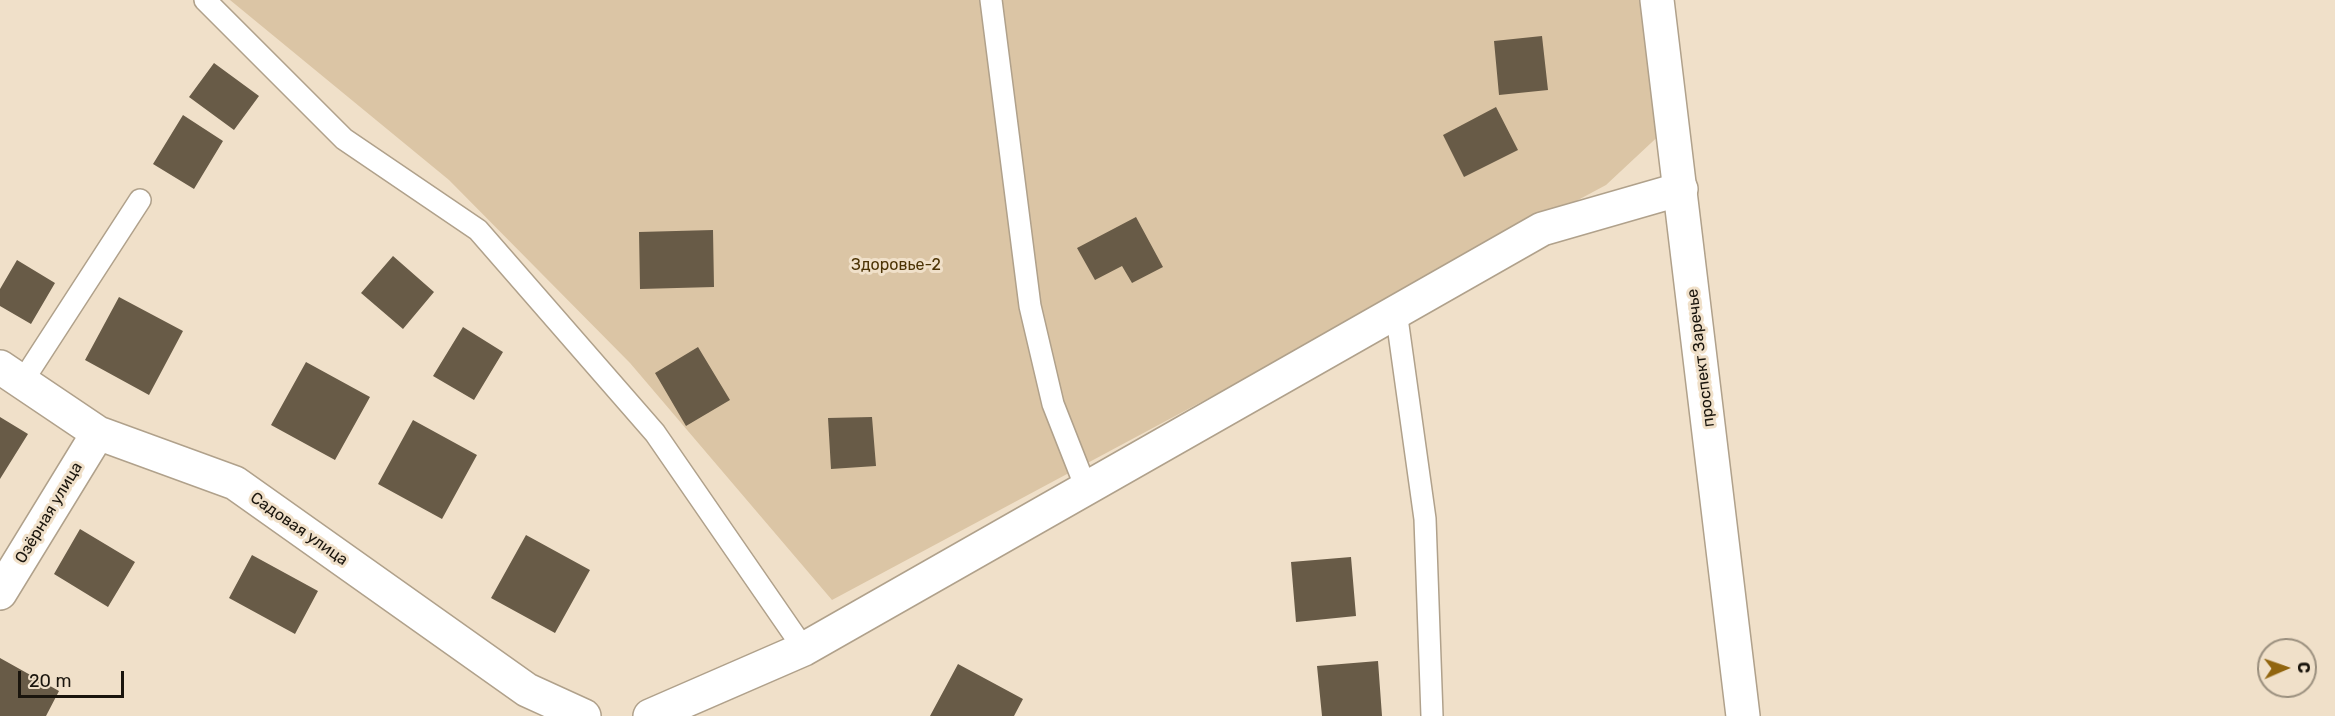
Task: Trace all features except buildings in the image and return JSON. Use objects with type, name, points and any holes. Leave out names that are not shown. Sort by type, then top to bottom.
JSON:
[{"type":"street","name":"проспект Заречье","points":[[1658,0],[1743,716]]},
{"type":"street","points":[[650,716],[804,649],[1542,229],[1681,189]]},
{"type":"street","name":"Садовая улица","points":[[11,374],[98,433],[235,483],[527,690],[584,716]]},
{"type":"street","name":"Озёрная улица","points":[[0,593],[98,433]]},
{"type":"lane","points":[[205,0],[344,139],[478,230],[655,434],[804,649]]},
{"type":"lane","points":[[991,0],[1030,306],[1053,404],[1086,488]]},
{"type":"lane","points":[[11,374],[140,200]]},
{"type":"lane","points":[[1396,311],[1425,519],[1432,716]]},
{"type":"green space","name":"Здоровье-2","points":[[230,0],[1648,0],[1666,129],[1606,185],[832,600],[630,363],[449,180]]}]
